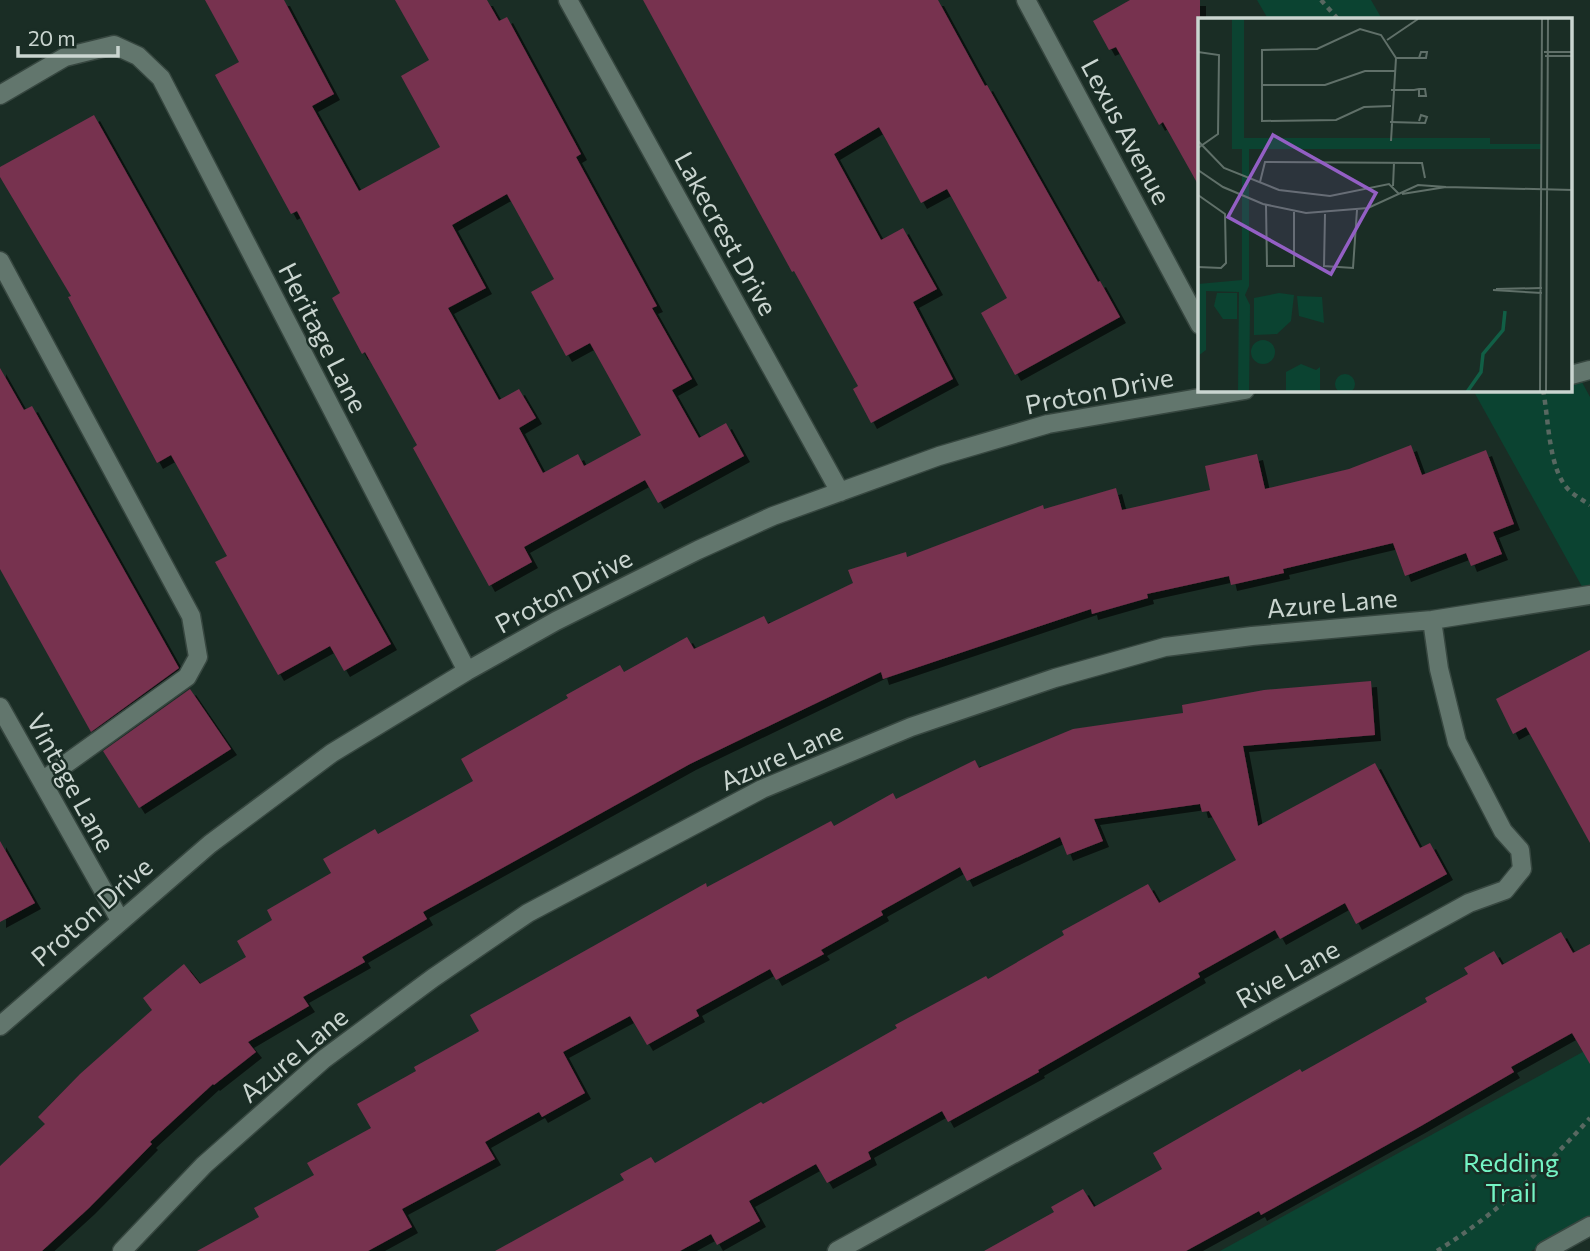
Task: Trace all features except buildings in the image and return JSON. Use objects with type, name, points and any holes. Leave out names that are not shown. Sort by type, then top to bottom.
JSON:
[{"type":"street","name":"Lakecrest Drive","points":[[568,0],[840,492]]},
{"type":"street","name":"Lexus Avenue","points":[[1026,0],[1198,321]]},
{"type":"street","name":"Heritage Lane","points":[[0,94],[65,57],[114,45],[138,56],[160,78],[467,671]]},
{"type":"street","points":[[0,261],[191,616],[198,657],[187,677],[42,782]]},
{"type":"street","points":[[1572,375],[1590,370]]},
{"type":"street","name":"Proton Drive","points":[[0,1026],[210,844],[332,752],[556,621],[773,516],[939,456],[1048,424],[1217,392]]},
{"type":"street","name":"Azure Lane","points":[[122,1251],[204,1165],[324,1059],[433,978],[528,913],[762,789],[911,727],[1055,678],[1166,648],[1252,636],[1432,620],[1590,595]]},
{"type":"street","name":"Rive Lane","points":[[837,1251],[1469,903],[1505,890],[1522,869],[1520,850],[1503,831],[1457,742],[1439,669],[1432,620]]},
{"type":"street","name":"Vintage Lane","points":[[0,707],[120,920]]},
{"type":"street","points":[[1545,1251],[1590,1226]]},
{"type":"path","points":[[1321,0],[1337,18]]},
{"type":"path","points":[[1544,392],[1554,462],[1559,477],[1570,492],[1590,505]]},
{"type":"path","points":[[1437,1251],[1465,1234],[1506,1200],[1590,1118]]},
{"type":"path","points":[[1583,1126],[1590,1124]]},
{"type":"green space","points":[[1257,0],[1371,0],[1381,18],[1267,18]]},
{"type":"green space","points":[[1572,364],[1590,397],[1590,601],[1474,392],[1572,392]]},
{"type":"green space","name":"Redding Trail","points":[[1590,1048],[1590,1219],[1531,1251],[1220,1251]]}]
